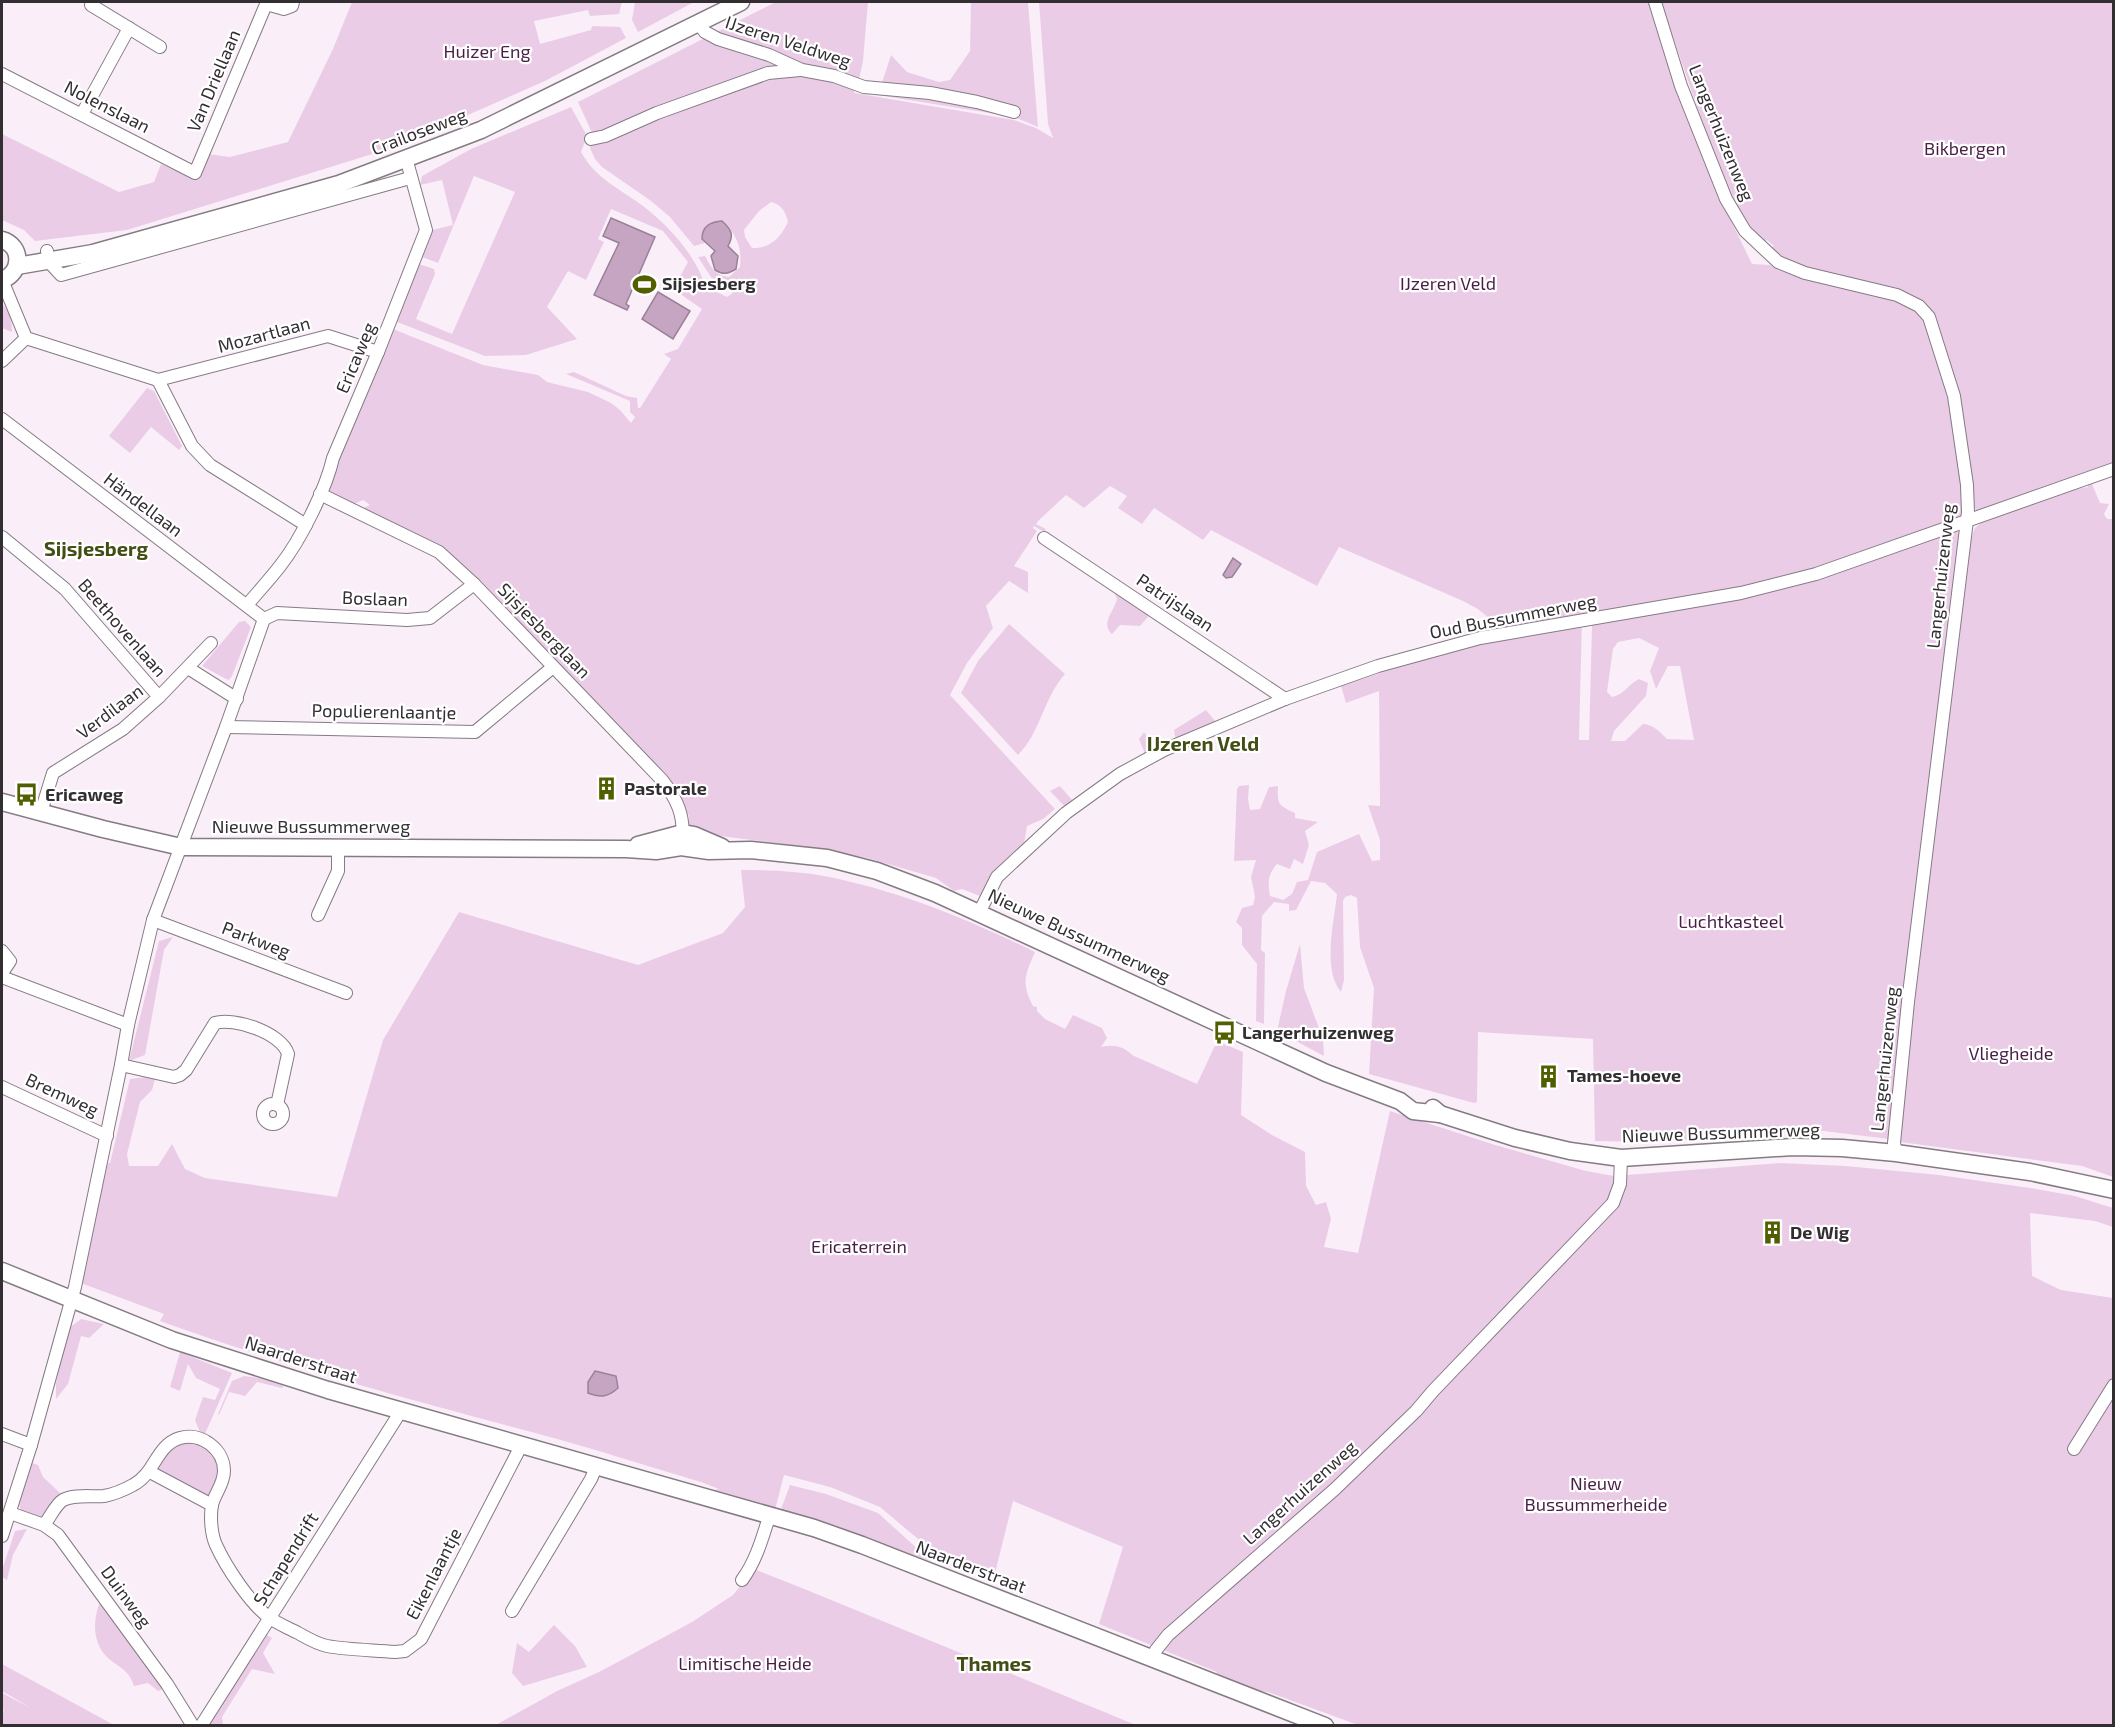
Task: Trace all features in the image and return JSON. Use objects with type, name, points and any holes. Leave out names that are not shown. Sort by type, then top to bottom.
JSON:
[{"type":"main road","name":"Crailoseweg","points":[[17,261],[93,253],[339,184],[481,130],[741,2]]},
{"type":"main road","points":[[2,240],[11,245],[17,261],[11,275],[2,280]]},
{"type":"main road","name":"Nieuwe Bussummerweg","points":[[2,802],[181,847],[338,846],[543,853],[626,849],[694,836],[729,849],[826,858],[877,871],[980,911],[1258,1043],[1341,1079],[1400,1101],[1419,1102],[1440,1113],[1515,1137],[1570,1151],[1621,1158],[1793,1147],[1896,1153],[2030,1172],[2114,1190]]},
{"type":"main road","name":"Naarderstraat","points":[[2,1271],[172,1340],[400,1412],[768,1517],[814,1528],[1325,1725]]},
{"type":"street","points":[[93,2],[91,5],[160,47]]},
{"type":"street","name":"Van Driellaan","points":[[195,173],[266,3],[284,9],[292,6],[293,2]]},
{"type":"street","name":"Langerhuizenweg","points":[[1655,2],[1681,86],[1726,199],[1745,231],[1778,262],[1805,273],[1898,295],[1919,306],[1929,317],[1954,396],[1967,485],[1967,522],[1908,1002],[1894,1143],[1896,1153]]},
{"type":"street","name":"IJzeren Veldweg","points":[[698,23],[705,32],[718,39],[769,55],[801,70],[834,76],[864,87],[930,93],[1014,112]]},
{"type":"street","points":[[82,114],[129,28]]},
{"type":"street","points":[[591,139],[605,136],[657,114],[768,74],[801,70]]},
{"type":"street","name":"Nolenslaan","points":[[2,74],[195,173]]},
{"type":"street","name":"Ericaweg","points":[[247,605],[282,564],[306,525],[426,230],[406,158]]},
{"type":"street","name":"Crailoseweg","points":[[48,256],[60,275],[411,178]]},
{"type":"street","points":[[2,280],[26,338],[158,380],[192,446],[210,465],[306,525]]},
{"type":"street","name":"Mozartlaan","points":[[158,380],[328,336],[378,352]]},
{"type":"street","points":[[2,361],[26,338]]},
{"type":"street","name":"Händellaan","points":[[2,420],[264,619]]},
{"type":"street","name":"Oud Bussummerweg","points":[[980,911],[997,877],[1066,813],[1120,774],[1164,750],[1285,699],[1378,666],[1480,638],[1741,593],[1816,574],[2114,469]]},
{"type":"street","name":"Sijsjesberglaan","points":[[320,494],[439,552],[474,584],[668,787],[680,809],[682,840]]},
{"type":"street","name":"Beethovenlaan","points":[[2,537],[65,589],[159,697]]},
{"type":"street","name":"Patrijslaan","points":[[1044,538],[1285,699]]},
{"type":"street","name":"Boslaan","points":[[264,619],[277,613],[408,620],[430,618],[474,584]]},
{"type":"street","points":[[2,1536],[32,1445],[72,1299],[122,1065],[128,1025],[153,920],[237,699],[264,619]]},
{"type":"street","name":"Verdilaan","points":[[41,812],[53,773],[123,729],[159,697],[211,643]]},
{"type":"street","name":"Populierenlaantje","points":[[226,727],[475,732],[553,667]]},
{"type":"street","name":"Beethovenlaan","points":[[188,668],[237,699]]},
{"type":"street","points":[[318,915],[338,871],[338,846]]},
{"type":"street","name":"Parkweg","points":[[153,920],[346,993]]},
{"type":"street","points":[[2,951],[10,961],[2,975],[128,1025]]},
{"type":"street","points":[[122,1065],[174,1077],[186,1070],[215,1023],[222,1021],[254,1027],[282,1042],[288,1054],[277,1105]]},
{"type":"street","name":"Bremweg","points":[[2,1087],[107,1136]]},
{"type":"street","name":"Langerhuizenweg","points":[[1152,1658],[1160,1644],[1170,1634],[1335,1489],[1416,1411],[1583,1236],[1613,1203],[1620,1184],[1621,1158]]},
{"type":"street","points":[[2074,1449],[2114,1385]]},
{"type":"street","name":"Schapendrift","points":[[201,1725],[400,1412]]},
{"type":"street","points":[[2,1434],[32,1445]]},
{"type":"street","points":[[44,1525],[61,1501],[68,1498],[106,1496],[142,1481],[150,1472],[159,1454],[170,1443],[181,1438],[195,1437],[214,1447],[222,1458],[224,1471],[222,1484],[212,1505],[150,1472]]},
{"type":"street","name":"Eikenlaantje","points":[[212,1505],[211,1524],[215,1543],[224,1562],[261,1610],[270,1618],[326,1646],[395,1653],[405,1651],[421,1639],[521,1446]]},
{"type":"street","points":[[512,1611],[596,1467]]},
{"type":"street","name":"Duinweg","points":[[10,1513],[44,1525],[58,1535],[167,1684],[193,1725]]},
{"type":"street","points":[[742,1580],[758,1552],[768,1517]]},
{"type":"green space","name":"Huizer Eng","points":[[352,2],[622,2],[619,14],[590,16],[588,10],[534,21],[540,44],[591,30],[592,26],[620,27],[626,38],[545,81],[395,147],[127,230],[35,241],[24,230],[2,220],[2,134],[119,192],[154,182],[161,164],[197,180],[208,154],[230,157],[288,142],[333,49]]},
{"type":"green space","points":[[635,2],[694,2],[638,32],[632,20]]},
{"type":"green space","points":[[776,2],[868,2],[863,61],[854,93],[1014,120],[1036,128],[1053,138],[1048,124],[1039,2],[1651,2],[1724,206],[1752,264],[1770,265],[1806,278],[1897,300],[1922,315],[1942,371],[1961,443],[1964,516],[1926,533],[1833,566],[1741,590],[1502,629],[1478,609],[1463,601],[1339,547],[1317,586],[1211,530],[1203,540],[1154,508],[1142,524],[1118,508],[1127,496],[1110,486],[1084,508],[1066,495],[1036,524],[1046,529],[1044,532],[1034,526],[1033,528],[1037,531],[1014,566],[1028,572],[1028,593],[1009,581],[986,606],[993,628],[967,663],[950,695],[1055,809],[1043,819],[1027,826],[1024,844],[983,894],[980,896],[962,889],[954,891],[936,878],[867,858],[800,846],[704,834],[689,827],[689,816],[673,787],[439,550],[361,509],[370,505],[363,500],[352,505],[324,490],[393,329],[483,365],[538,375],[547,382],[588,392],[611,403],[631,423],[635,417],[630,412],[630,401],[566,374],[574,372],[626,396],[637,398],[638,408],[640,408],[671,359],[664,354],[678,349],[702,309],[673,289],[688,262],[663,231],[611,209],[598,239],[604,242],[586,280],[568,271],[547,307],[577,339],[526,355],[485,356],[397,322],[419,264],[434,269],[435,274],[416,319],[452,334],[515,192],[474,176],[438,263],[422,257],[427,247],[429,229],[453,225],[442,180],[420,185],[422,176],[471,149],[571,107],[587,136],[581,152],[587,161],[609,182],[643,206],[671,231],[695,263],[705,286],[727,297],[733,293],[711,277],[698,257],[705,256],[714,271],[724,276],[729,277],[740,267],[738,244],[727,225],[702,239],[705,243],[694,246],[670,217],[602,167],[595,159],[590,148],[592,133],[578,102]],"holes":[[[771,202],[782,209],[788,222],[774,241],[758,248],[752,248],[745,237],[744,230],[759,211]]]},
{"type":"green space","points":[[971,2],[1028,2],[1038,127],[1014,117],[878,95],[891,55],[907,72],[939,82],[950,80],[970,51]]},
{"type":"green space","name":"Bikbergen","points":[[1661,2],[2113,2],[2113,467],[2046,487],[1977,512],[1973,504],[1932,314],[1914,297],[1905,292],[1870,282],[1810,270],[1783,259],[1770,250],[1774,246],[1767,240],[1764,243],[1740,217],[1709,142]]},
{"type":"green space","points":[[2,304],[10,316],[12,332],[2,328]]},
{"type":"green space","points":[[147,388],[154,391],[182,446],[179,450],[151,427],[130,453],[109,436]]},
{"type":"green space","name":"Vliegheide","points":[[2088,484],[2092,484],[2100,503],[2109,504],[2104,514],[2107,519],[2112,519],[2114,524],[2113,1177],[2082,1166],[1900,1142],[1925,909],[1970,541],[1975,528],[1984,520],[2088,487]]},
{"type":"green space","name":"Luchtkasteel","points":[[1955,531],[1960,533],[1889,1139],[1815,1130],[1654,1142],[1595,1141],[1593,1039],[1478,1032],[1477,1102],[1474,1103],[1369,1074],[1374,988],[1360,947],[1357,898],[1351,895],[1345,897],[1343,901],[1344,980],[1341,992],[1335,982],[1331,958],[1337,894],[1325,883],[1311,881],[1296,910],[1289,911],[1289,904],[1274,902],[1262,916],[1261,950],[1265,953],[1264,1024],[1256,1021],[1257,964],[1242,945],[1242,928],[1236,922],[1242,908],[1253,905],[1255,897],[1251,877],[1256,860],[1234,861],[1239,786],[1249,785],[1250,810],[1260,809],[1269,787],[1278,786],[1280,803],[1295,813],[1295,818],[1318,822],[1305,831],[1309,845],[1303,864],[1294,859],[1290,869],[1277,864],[1271,872],[1270,896],[1283,900],[1292,894],[1297,882],[1308,880],[1317,852],[1359,834],[1372,861],[1380,860],[1380,840],[1368,805],[1380,806],[1379,691],[1346,703],[1341,686],[1378,674],[1378,663],[1582,620],[1579,740],[1589,740],[1592,625],[1644,614]],"holes":[[[1639,638],[1659,648],[1650,671],[1656,689],[1668,666],[1680,666],[1694,740],[1667,739],[1653,727],[1643,724],[1625,741],[1611,741],[1614,731],[1646,696],[1648,683],[1639,679],[1620,694],[1612,697],[1607,692],[1613,649],[1618,642]]]},
{"type":"green space","points":[[1113,588],[1154,610],[1140,626],[1120,625],[1112,634],[1109,630],[1108,622],[1117,599]]},
{"type":"green space","points":[[245,621],[251,627],[229,680],[202,666],[239,622]]},
{"type":"green space","points":[[1009,624],[1065,674],[1052,694],[1032,736],[1018,755],[961,693],[978,661]]},
{"type":"green space","points":[[1206,710],[1216,722],[1176,742],[1174,730]]},
{"type":"green space","points":[[1144,732],[1155,749],[1145,754],[1139,739]]},
{"type":"green space","points":[[1060,786],[1072,800],[1065,807],[1050,791]]},
{"type":"green space","points":[[741,870],[804,873],[878,889],[958,917],[1010,940],[1035,952],[1027,973],[1026,985],[1033,1006],[1037,1007],[1037,1011],[1045,1019],[1065,1029],[1073,1015],[1102,1028],[1107,1038],[1101,1047],[1122,1048],[1132,1055],[1197,1084],[1217,1041],[1243,1052],[1241,1115],[1305,1152],[1306,1186],[1316,1205],[1326,1202],[1331,1219],[1324,1247],[1358,1253],[1390,1111],[1492,1144],[1586,1171],[1614,1176],[1780,1163],[1846,1166],[1939,1175],[2030,1188],[2075,1196],[2113,1208],[2113,1227],[2095,1221],[2030,1213],[2032,1276],[2061,1290],[2113,1298],[2113,1725],[1358,1725],[1268,1692],[1250,1690],[1215,1676],[1217,1672],[1099,1624],[1123,1547],[1013,1501],[995,1573],[989,1572],[931,1550],[880,1507],[830,1487],[784,1475],[775,1510],[770,1511],[713,1490],[719,1489],[701,1482],[575,1444],[357,1384],[209,1338],[160,1321],[164,1314],[78,1282],[130,1079],[156,1076],[152,1090],[140,1102],[127,1154],[129,1166],[158,1166],[172,1144],[185,1169],[205,1178],[337,1197],[383,1040],[459,912],[638,965],[723,933],[745,907]]},
{"type":"green space","points":[[173,937],[164,950],[145,1055],[129,1061],[159,941]]},
{"type":"green space","points":[[1300,944],[1304,988],[1323,1039],[1324,1056],[1277,1031]]},
{"type":"green space","points":[[81,1319],[104,1324],[89,1338],[81,1336],[68,1384],[56,1399],[56,1383],[69,1328]]},
{"type":"green space","points":[[180,1352],[232,1373],[204,1436],[201,1435],[195,1420],[203,1397],[215,1400],[220,1389],[196,1378],[188,1364],[180,1391],[170,1387]]},
{"type":"green space","points":[[244,1376],[260,1378],[284,1386],[282,1388],[257,1382],[245,1396],[229,1392],[219,1415],[232,1381]]},
{"type":"green space","points":[[179,1442],[201,1442],[218,1462],[219,1474],[209,1498],[156,1469],[164,1453]]},
{"type":"green space","points":[[32,1463],[38,1465],[43,1477],[60,1493],[41,1518],[21,1511],[18,1502]]},
{"type":"green space","points":[[790,1485],[826,1494],[878,1513],[931,1561],[780,1512]]},
{"type":"green space","points":[[27,1529],[13,1555],[7,1580],[2,1577],[2,1570],[15,1531]]},
{"type":"green space","name":"Limitische Heide","points":[[754,1569],[1136,1725],[494,1726],[692,1622],[733,1595]]},
{"type":"green space","points":[[101,1600],[164,1689],[158,1691],[148,1683],[134,1686],[129,1675],[105,1655],[98,1642],[95,1628],[96,1614]]},
{"type":"green space","points":[[554,1625],[575,1646],[587,1667],[523,1686],[512,1673],[517,1643],[529,1652]]},
{"type":"green space","points":[[264,1633],[272,1638],[263,1653],[275,1674],[252,1669],[222,1717],[223,1725],[209,1726]]},
{"type":"green space","points":[[2,1664],[114,1725],[2,1725],[4,1710],[2,1693],[31,1708],[2,1691]]},
{"type":"shaded area","points":[[611,218],[655,237],[626,304],[629,306],[627,310],[594,295],[619,243],[603,236]]},
{"type":"shaded area","points":[[722,221],[731,233],[728,246],[738,256],[736,269],[726,273],[715,270],[711,256],[715,251],[702,239],[703,231],[708,226]]},
{"type":"shaded area","points":[[658,292],[690,311],[673,339],[642,319]]},
{"type":"shaded area","points":[[1233,558],[1241,564],[1232,577],[1226,578],[1223,575]]},
{"type":"shaded area","points":[[595,1371],[616,1376],[618,1388],[604,1396],[588,1393],[588,1382]]},
{"type":"place","name":"Sijsjesberg","points":[[644,284]]},
{"type":"place","name":"Pastorale","points":[[606,789]]},
{"type":"place","name":"Ericaweg","points":[[27,795]]},
{"type":"place","name":"Langerhuizenweg","points":[[1224,1033]]},
{"type":"place","name":"Tames-hoeve","points":[[1549,1076]]},
{"type":"place","name":"De Wig","points":[[1772,1233]]},
{"type":"district","name":"Sijsjesberg","points":[[96,549]]},
{"type":"district","name":"IJzeren Veld","points":[[1203,744]]},
{"type":"district","name":"Thames","points":[[994,1664]]},
{"type":"park label","name":"Ericaterrein","points":[[859,1247]]},
{"type":"park label","name":"Nieuw Bussummerheide","points":[[1596,1494]]}]
